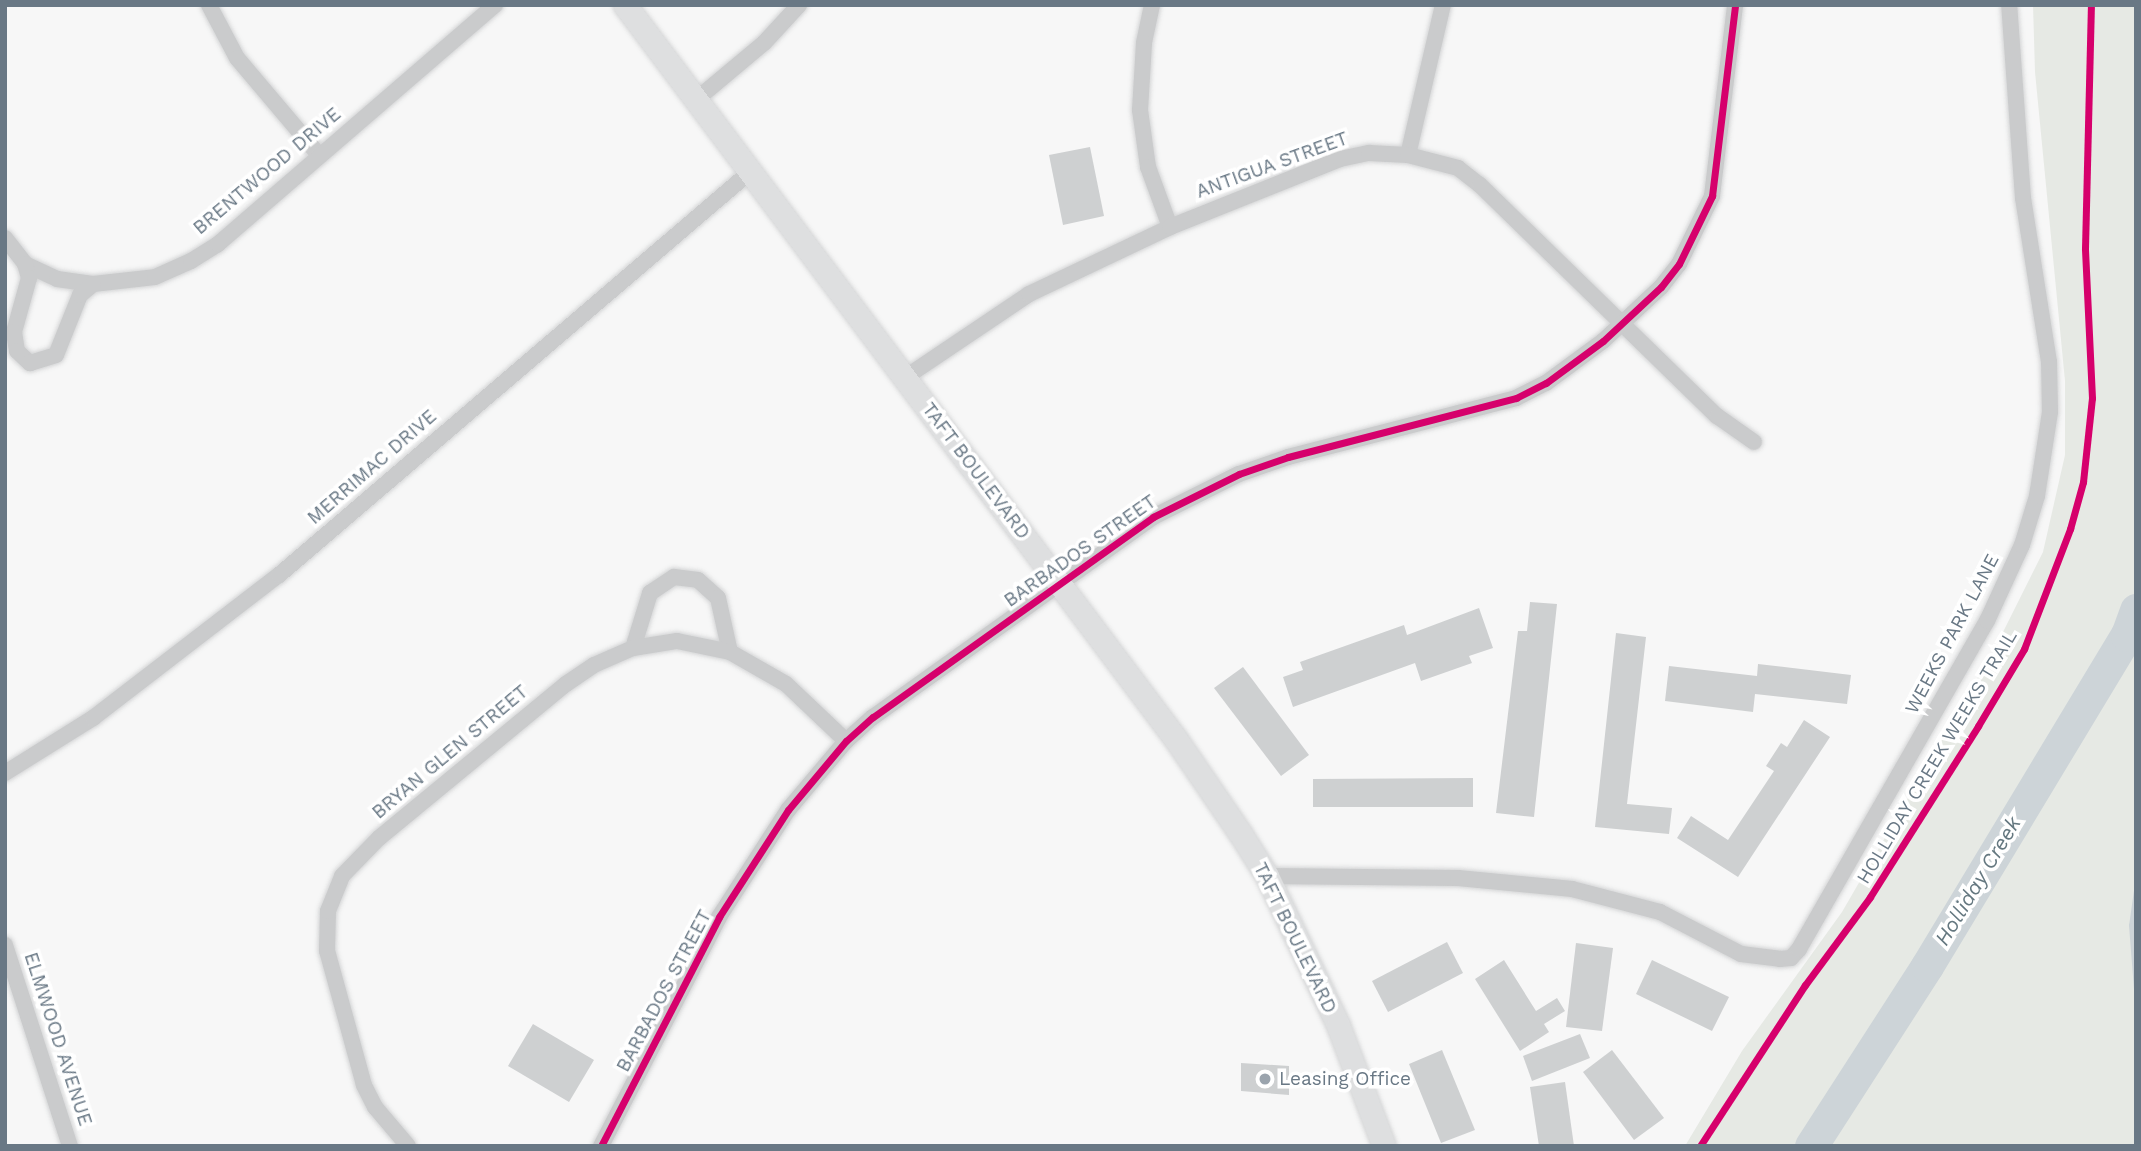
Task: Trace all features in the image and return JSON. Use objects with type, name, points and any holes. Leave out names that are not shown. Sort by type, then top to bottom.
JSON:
[{"type":"street","points":[[209,5],[237,58],[319,155]]},
{"type":"street","name":"BRENTWOOD DRIVE","points":[[5,237],[25,264],[57,279],[93,284],[155,277],[191,261],[218,244],[495,5]]},
{"type":"street","name":"TAFT BOULEVARD","points":[[625,5],[1175,738],[1267,876],[1338,1025],[1384,1146]]},
{"type":"street","points":[[697,99],[799,5]]},
{"type":"street","points":[[1152,5],[1144,43],[1140,110],[1148,167],[1170,227]]},
{"type":"street","points":[[1408,155],[1443,5]]},
{"type":"street","name":"BARBADOS STREET","points":[[601,1146],[719,917],[788,810],[846,741],[1153,517],[1240,474],[1516,398],[1546,383],[1624,321],[1679,264],[1712,196],[1735,5]]},
{"type":"street","name":"WEEKS PARK LANE","points":[[1267,876],[1458,878],[1572,889],[1660,912],[1741,954],[1791,958],[1809,936],[1987,621],[2022,545],[2037,496],[2050,412],[2049,362],[2023,198],[2009,5]]},
{"type":"street","name":"ANTIGUA STREET","points":[[906,377],[1029,294],[1170,227],[1340,159],[1369,153],[1408,155],[1448,164],[1480,185],[1624,321],[1717,416],[1754,442]]},
{"type":"street","name":"MERRIMAC DRIVE","points":[[5,773],[114,703],[279,575],[751,172]]},
{"type":"street","points":[[25,264],[29,278],[14,332],[18,351],[30,363],[56,355],[80,295],[93,284]]},
{"type":"street","points":[[633,648],[650,593],[674,577],[698,580],[718,598],[730,652]]},
{"type":"street","name":"BRYAN GLEN STREET","points":[[408,1146],[374,1107],[363,1085],[327,951],[328,911],[342,876],[379,838],[515,723],[594,665],[633,648],[677,641],[730,652],[786,684],[846,741]]},
{"type":"street","name":"ELMWOOD AVENUE","points":[[5,945],[71,1146]]},
{"type":"shaded area","points":[[2033,5],[2136,5],[2136,1146],[1685,1146],[1742,1051],[1842,912],[1996,646],[2043,552],[2065,455],[2065,381],[2035,72]]},
{"type":"building","points":[[1090,147],[1104,216],[1063,225],[1049,155]]},
{"type":"building","points":[[1530,602],[1557,604],[1534,817],[1496,813],[1518,631],[1527,631]]},
{"type":"building","points":[[1479,608],[1493,648],[1469,656],[1472,663],[1421,681],[1415,663],[1293,707],[1283,677],[1303,670],[1300,662],[1404,625],[1407,635]]},
{"type":"building","points":[[1616,633],[1646,637],[1627,804],[1672,808],[1669,834],[1595,827]]},
{"type":"building","points":[[1758,664],[1851,675],[1847,704],[1755,694],[1753,712],[1665,701],[1669,666],[1757,676]]},
{"type":"building","points":[[1243,667],[1309,755],[1281,776],[1214,688]]},
{"type":"building","points":[[1804,720],[1830,737],[1738,877],[1677,838],[1691,816],[1728,840],[1774,771],[1766,766],[1781,743],[1787,747]]},
{"type":"building","points":[[1473,778],[1473,807],[1313,807],[1313,779]]},
{"type":"building","points":[[1447,942],[1463,973],[1388,1012],[1372,981]]},
{"type":"building","points":[[1576,943],[1613,948],[1602,1031],[1566,1027]]},
{"type":"building","points":[[1504,960],[1536,1011],[1557,998],[1565,1011],[1544,1024],[1549,1032],[1520,1051],[1475,979]]},
{"type":"building","points":[[1652,960],[1729,997],[1712,1031],[1636,994]]},
{"type":"building","points":[[533,1024],[594,1060],[569,1102],[508,1066]]},
{"type":"building","points":[[1580,1034],[1590,1058],[1532,1081],[1523,1056]]},
{"type":"building","points":[[1442,1050],[1475,1130],[1441,1143],[1409,1064]]},
{"type":"building","points":[[1612,1050],[1664,1118],[1634,1140],[1583,1072]]},
{"type":"building","name":"Leasing Office","points":[[1241,1063],[1289,1066],[1289,1095],[1241,1091]]},
{"type":"building","points":[[1565,1082],[1574,1146],[1539,1146],[1530,1087]]},
{"type":"waterway","name":"Holliday Creek","points":[[1811,1146],[1927,966],[2127,635],[2136,610]]},
{"type":"waterway","points":[[2136,890],[2131,925],[2136,989]]},
{"type":"cycle path","points":[[601,1146],[719,917],[788,810],[846,741],[873,717],[1153,517],[1239,474],[1288,457],[1516,398],[1546,383],[1603,341],[1661,287],[1679,264],[1712,196],[1735,5]]},
{"type":"cycle path","name":"HOLLIDAY CREEK WEEKS TRAIL","points":[[1700,1146],[1805,985],[1870,897],[1978,726],[2024,649],[2070,529],[2083,482],[2092,398],[2085,248],[2091,5]]},
{"type":"place","name":"Leasing Office","points":[[1265,1079]]}]
